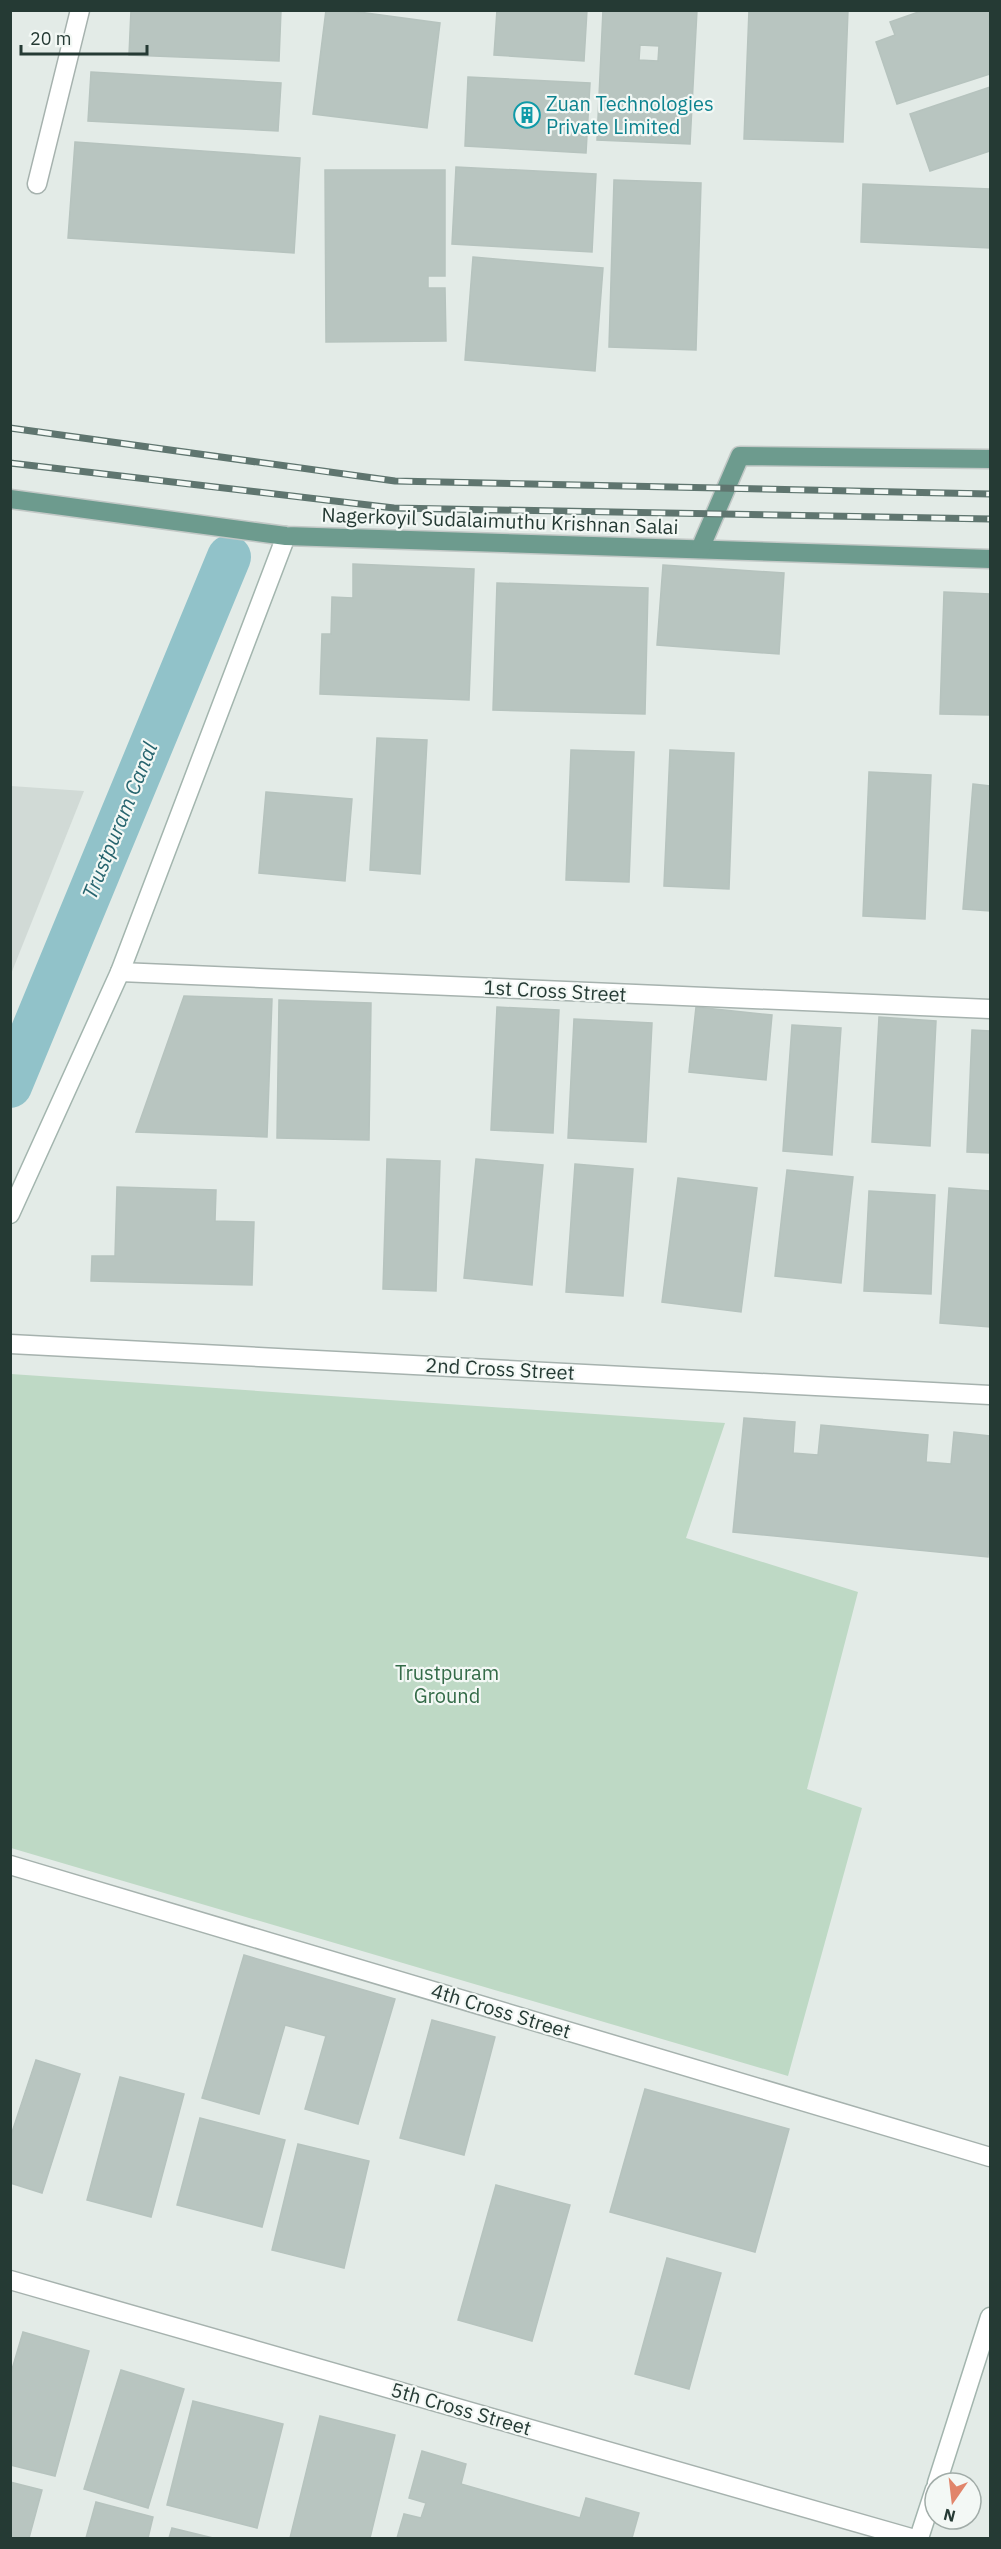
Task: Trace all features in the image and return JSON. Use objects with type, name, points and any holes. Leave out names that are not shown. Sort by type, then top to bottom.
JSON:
[{"type":"main road","points":[[700,549],[740,456],[990,459]]},
{"type":"main road","name":"Nagerkoyil Sudalaimuthu Krishnan Salai","points":[[10,499],[286,536],[990,559]]},
{"type":"street","points":[[37,184],[80,10]]},
{"type":"street","points":[[10,1214],[120,972],[286,536]]},
{"type":"street","name":"1st Cross Street","points":[[120,972],[990,1009]]},
{"type":"street","name":"2nd Cross Street","points":[[10,1344],[990,1395]]},
{"type":"street","name":"4th Cross Street","points":[[10,1865],[990,2157]]},
{"type":"street","name":"5th Cross Street","points":[[10,2280],[911,2538]]},
{"type":"street","points":[[941,2471],[990,2317]]},
{"type":"shaded area","points":[[10,786],[84,791],[11,974]]},
{"type":"green space","name":"Trustpuram Ground","points":[[11,1374],[725,1423],[686,1538],[858,1592],[807,1789],[862,1808],[788,2076],[11,1848]]},
{"type":"building","points":[[131,10],[281,10],[279,61],[129,55]]},
{"type":"building","points":[[326,10],[344,10],[440,23],[427,128],[313,114]]},
{"type":"building","points":[[497,10],[587,10],[584,61],[494,55]]},
{"type":"building","points":[[603,10],[697,10],[690,144],[597,140]],"holes":[[[640,45],[659,46],[658,61],[639,60]]]},
{"type":"building","points":[[749,10],[848,10],[843,142],[744,139]]},
{"type":"building","points":[[924,10],[989,10],[990,74],[897,104],[876,42],[895,35],[890,22]]},
{"type":"building","points":[[91,72],[281,83],[278,131],[88,121]]},
{"type":"building","name":"Zuan Technologies Private Limited","points":[[468,77],[590,83],[586,153],[465,146]]},
{"type":"building","points":[[990,87],[990,151],[930,171],[910,114]]},
{"type":"building","points":[[75,142],[300,158],[294,253],[68,238]]},
{"type":"building","points":[[456,167],[596,174],[592,252],[452,244]]},
{"type":"building","points":[[325,170],[445,170],[445,276],[428,276],[428,288],[445,288],[446,341],[326,342]]},
{"type":"building","points":[[614,180],[701,183],[696,350],[609,347]]},
{"type":"building","points":[[863,184],[990,189],[990,248],[861,242]]},
{"type":"building","points":[[473,257],[603,268],[595,371],[465,360]]},
{"type":"building","points":[[353,564],[474,569],[469,700],[320,694],[322,634],[331,634],[332,597],[353,598]]},
{"type":"building","points":[[663,565],[784,573],[779,654],[657,645]]},
{"type":"building","points":[[497,583],[648,588],[645,714],[493,710]]},
{"type":"building","points":[[944,592],[990,594],[990,715],[940,714]]},
{"type":"building","points":[[377,738],[427,740],[420,874],[370,870]]},
{"type":"building","points":[[571,750],[634,752],[629,882],[566,880]]},
{"type":"building","points":[[670,750],[734,753],[729,889],[664,886]]},
{"type":"building","points":[[869,772],[931,775],[925,919],[863,916]]},
{"type":"building","points":[[973,784],[990,786],[990,911],[963,909]]},
{"type":"building","points":[[266,792],[352,799],[345,881],[259,873]]},
{"type":"building","points":[[184,996],[272,999],[267,1137],[136,1132]]},
{"type":"building","points":[[279,1000],[371,1003],[369,1140],[277,1138]]},
{"type":"building","points":[[497,1007],[559,1010],[553,1133],[491,1130]]},
{"type":"building","points":[[696,1007],[772,1015],[766,1080],[689,1072]]},
{"type":"building","points":[[879,1017],[936,1021],[930,1146],[872,1142]]},
{"type":"building","points":[[574,1019],[652,1023],[646,1142],[568,1138]]},
{"type":"building","points":[[792,1025],[841,1028],[832,1155],[783,1151]]},
{"type":"building","points":[[972,1030],[990,1031],[990,1153],[967,1152]]},
{"type":"building","points":[[387,1159],[440,1161],[436,1291],[383,1289]]},
{"type":"building","points":[[476,1159],[543,1165],[532,1285],[464,1278]]},
{"type":"building","points":[[575,1164],[633,1169],[623,1296],[566,1292]]},
{"type":"building","points":[[787,1170],[853,1177],[841,1283],[775,1276]]},
{"type":"building","points":[[678,1178],[757,1188],[741,1312],[662,1302]]},
{"type":"building","points":[[117,1187],[216,1190],[215,1221],[254,1222],[252,1285],[91,1281],[92,1256],[115,1256]]},
{"type":"building","points":[[949,1188],[990,1191],[990,1327],[940,1323]]},
{"type":"building","points":[[869,1191],[935,1195],[931,1294],[864,1291]]},
{"type":"building","points":[[744,1418],[795,1422],[793,1453],[818,1455],[821,1425],[928,1435],[926,1462],[951,1464],[954,1432],[990,1436],[988,1557],[733,1532]]},
{"type":"building","points":[[244,1955],[395,1999],[358,2124],[305,2109],[326,2036],[285,2025],[259,2114],[202,2098]]},
{"type":"building","points":[[432,2020],[495,2037],[464,2155],[400,2138]]},
{"type":"building","points":[[36,2060],[80,2074],[42,2193],[10,2183],[10,2138]]},
{"type":"building","points":[[120,2077],[184,2094],[151,2217],[87,2200]]},
{"type":"building","points":[[645,2089],[789,2129],[755,2252],[610,2212]]},
{"type":"building","points":[[200,2118],[285,2140],[262,2227],[177,2205]]},
{"type":"building","points":[[298,2144],[369,2161],[344,2268],[272,2250]]},
{"type":"building","points":[[496,2185],[570,2205],[532,2341],[458,2320]]},
{"type":"building","points":[[667,2258],[721,2273],[689,2389],[635,2374]]},
{"type":"building","points":[[23,2332],[89,2351],[55,2476],[10,2465],[10,2376]]},
{"type":"building","points":[[121,2370],[184,2389],[148,2508],[84,2489]]},
{"type":"building","points":[[193,2401],[283,2424],[257,2528],[167,2505]]},
{"type":"building","points":[[320,2416],[395,2435],[370,2538],[290,2538]]},
{"type":"building","points":[[422,2451],[466,2464],[461,2484],[580,2518],[586,2498],[639,2513],[632,2538],[397,2538],[404,2514],[421,2518],[426,2503],[409,2498]]},
{"type":"building","points":[[10,2482],[42,2490],[29,2538],[10,2538]]},
{"type":"building","points":[[96,2502],[153,2517],[148,2538],[86,2538]]},
{"type":"building","points":[[172,2528],[213,2538],[169,2538]]},
{"type":"waterway","name":"Trustpuram Canal","points":[[10,1086],[229,557]]},
{"type":"railway","points":[[10,428],[395,481],[990,494]]},
{"type":"railway","points":[[10,463],[394,508],[990,519]]},
{"type":"place","name":"Zuan Technologies Private Limited","points":[[527,115]]}]
